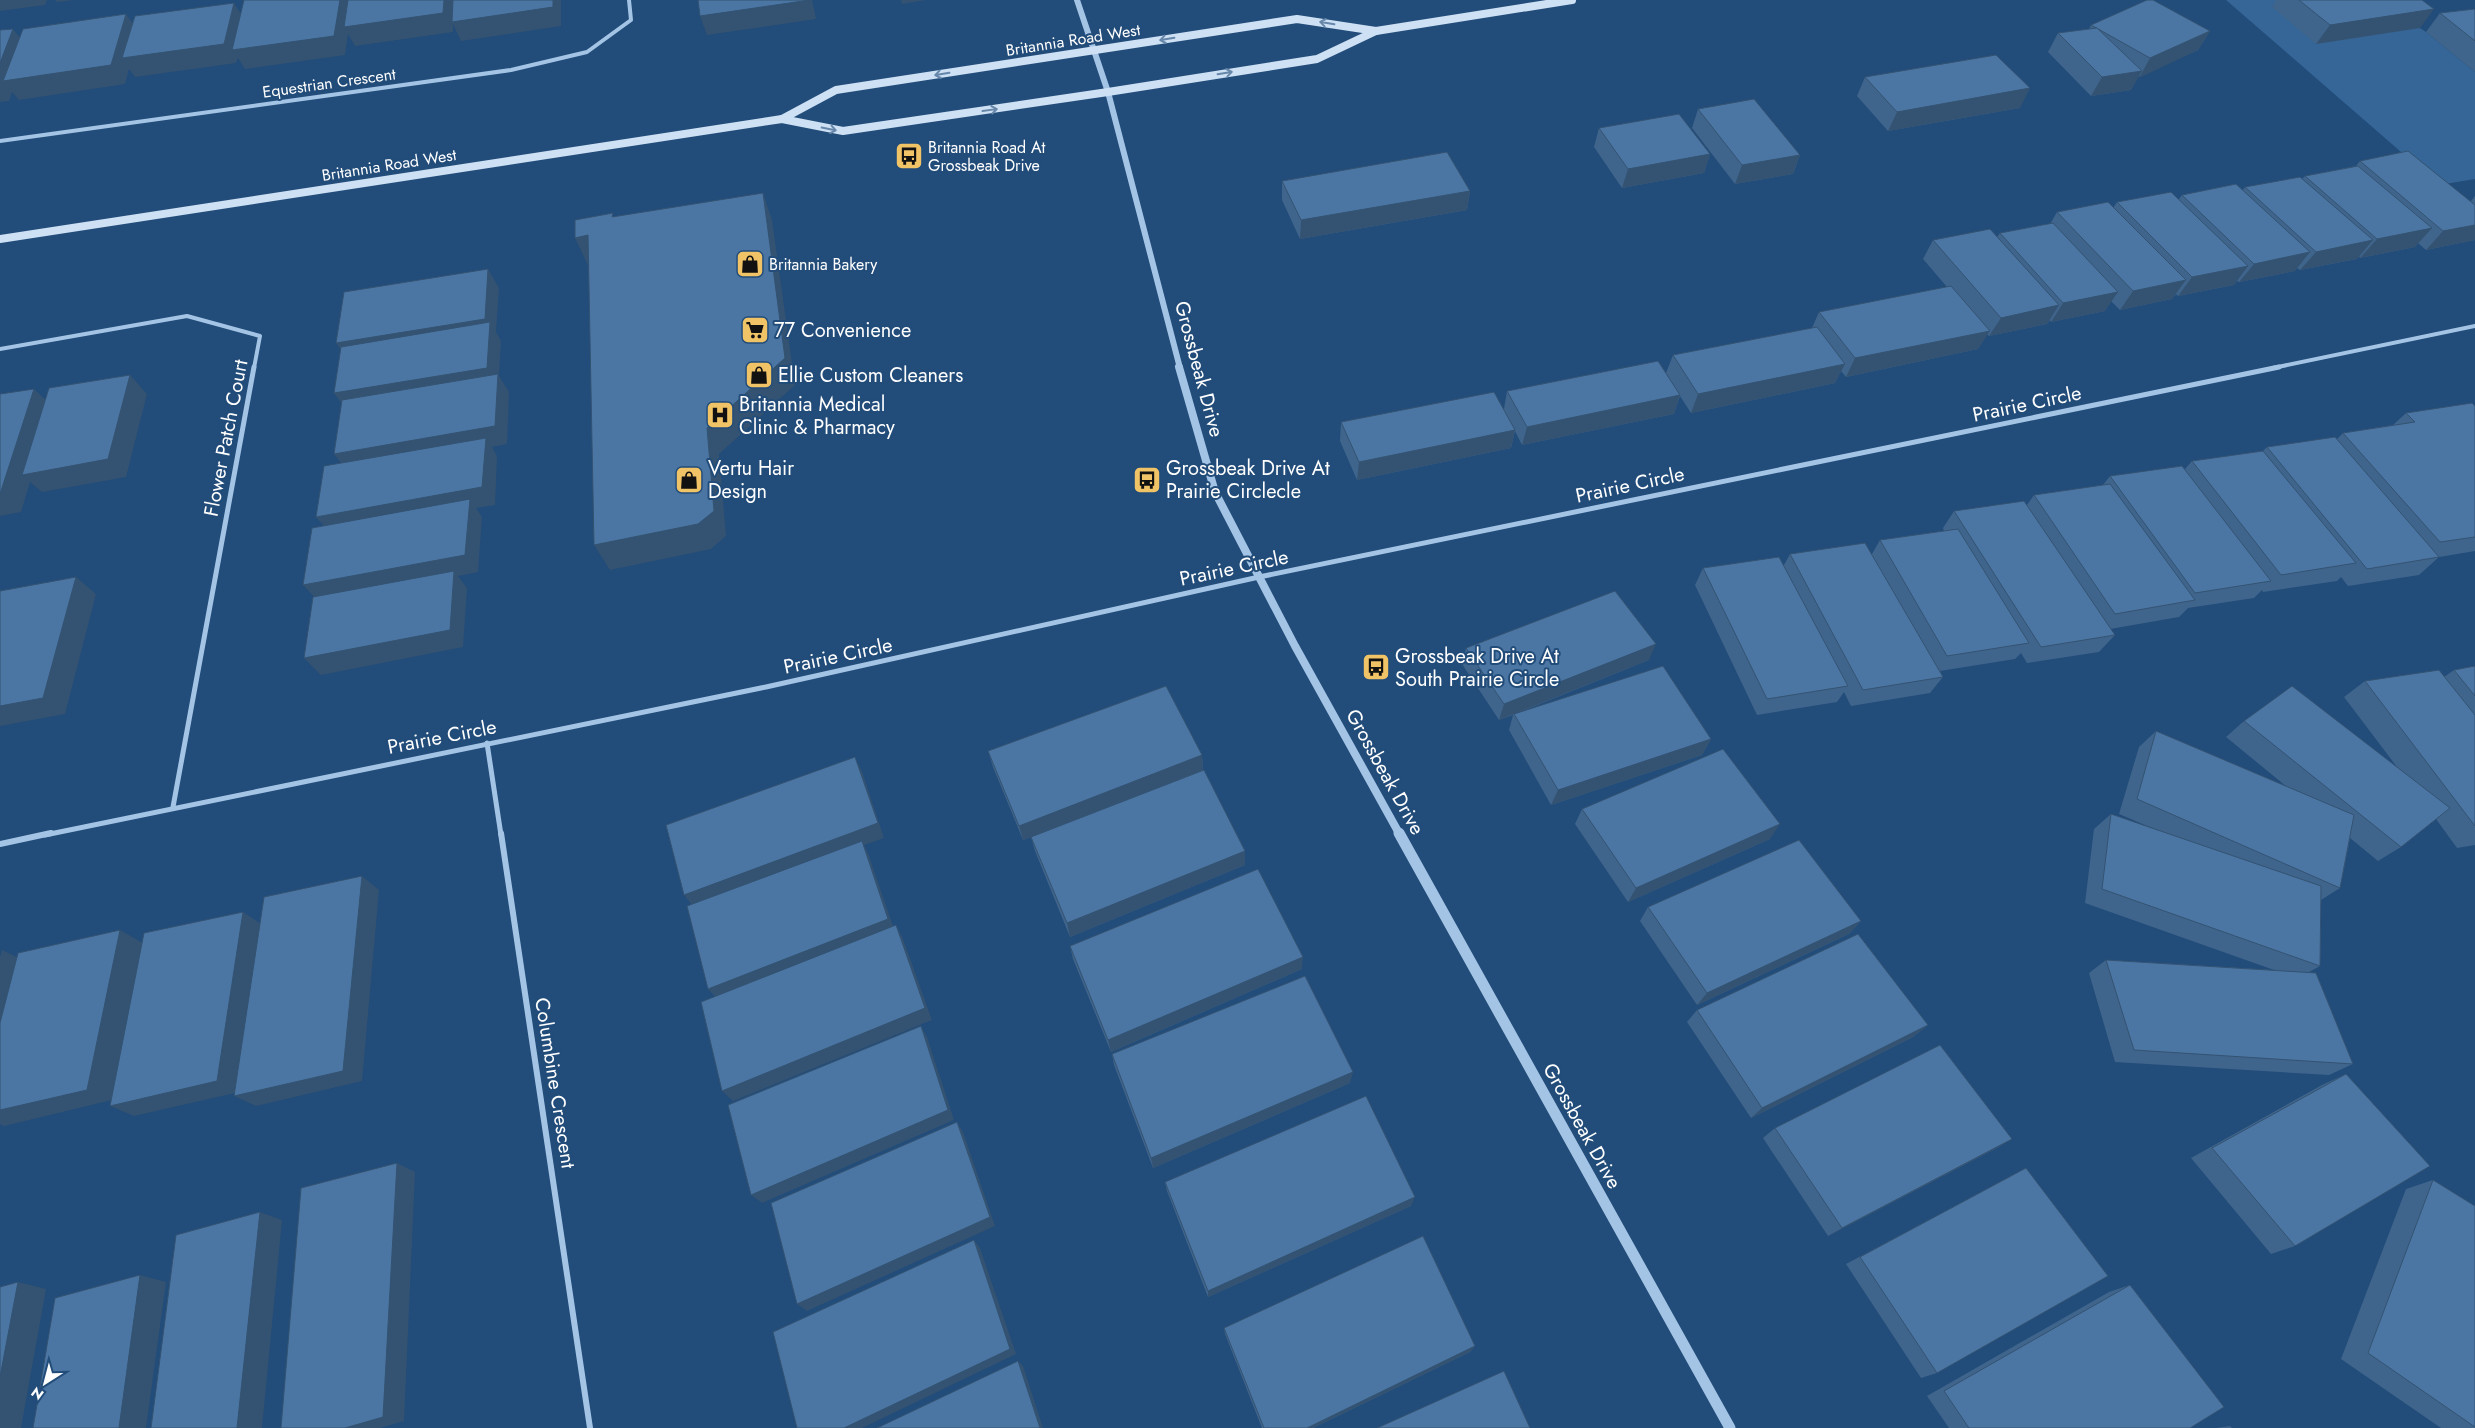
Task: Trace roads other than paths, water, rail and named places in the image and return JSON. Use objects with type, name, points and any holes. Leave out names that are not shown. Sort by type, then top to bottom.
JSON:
[{"type":"main road","name":"Britannia Road West","points":[[782,119],[843,132],[1317,59],[1376,31],[1572,0]]},
{"type":"main road","name":"Britannia Road West","points":[[0,239],[782,119],[836,90],[1297,19],[1376,31]]},
{"type":"street","name":"Equestrian Crescent","points":[[0,141],[512,70],[587,52],[631,20],[629,0]]},
{"type":"street","name":"Grossbeak Drive","points":[[1077,0],[1108,92],[1196,431],[1212,483],[1259,578],[1730,1428]]},
{"type":"street","name":"Flower Patch Court","points":[[0,349],[187,316],[260,336],[173,806]]},
{"type":"street","name":"Prairie Circle","points":[[0,844],[173,806],[766,687],[1259,578],[2475,326]]},
{"type":"street","name":"Columbine Crescent","points":[[487,744],[590,1428]]},
{"type":"place","name":"Britannia Road At Grossbeak Drive","points":[[909,156]]},
{"type":"place","name":"Britannia Bakery","points":[[750,264]]},
{"type":"place","name":"77 Convenience","points":[[755,330]]},
{"type":"place","name":"Ellie Custom Cleaners","points":[[759,375]]},
{"type":"place","name":"Britannia Medical Clinic & Pharmacy","points":[[720,415]]},
{"type":"place","name":"Vertu Hair Design","points":[[689,480]]},
{"type":"place","name":"Grossbeak Drive At Prairie Circlecle","points":[[1147,480]]},
{"type":"place","name":"Grossbeak Drive At South Prairie Circle","points":[[1376,667]]}]
